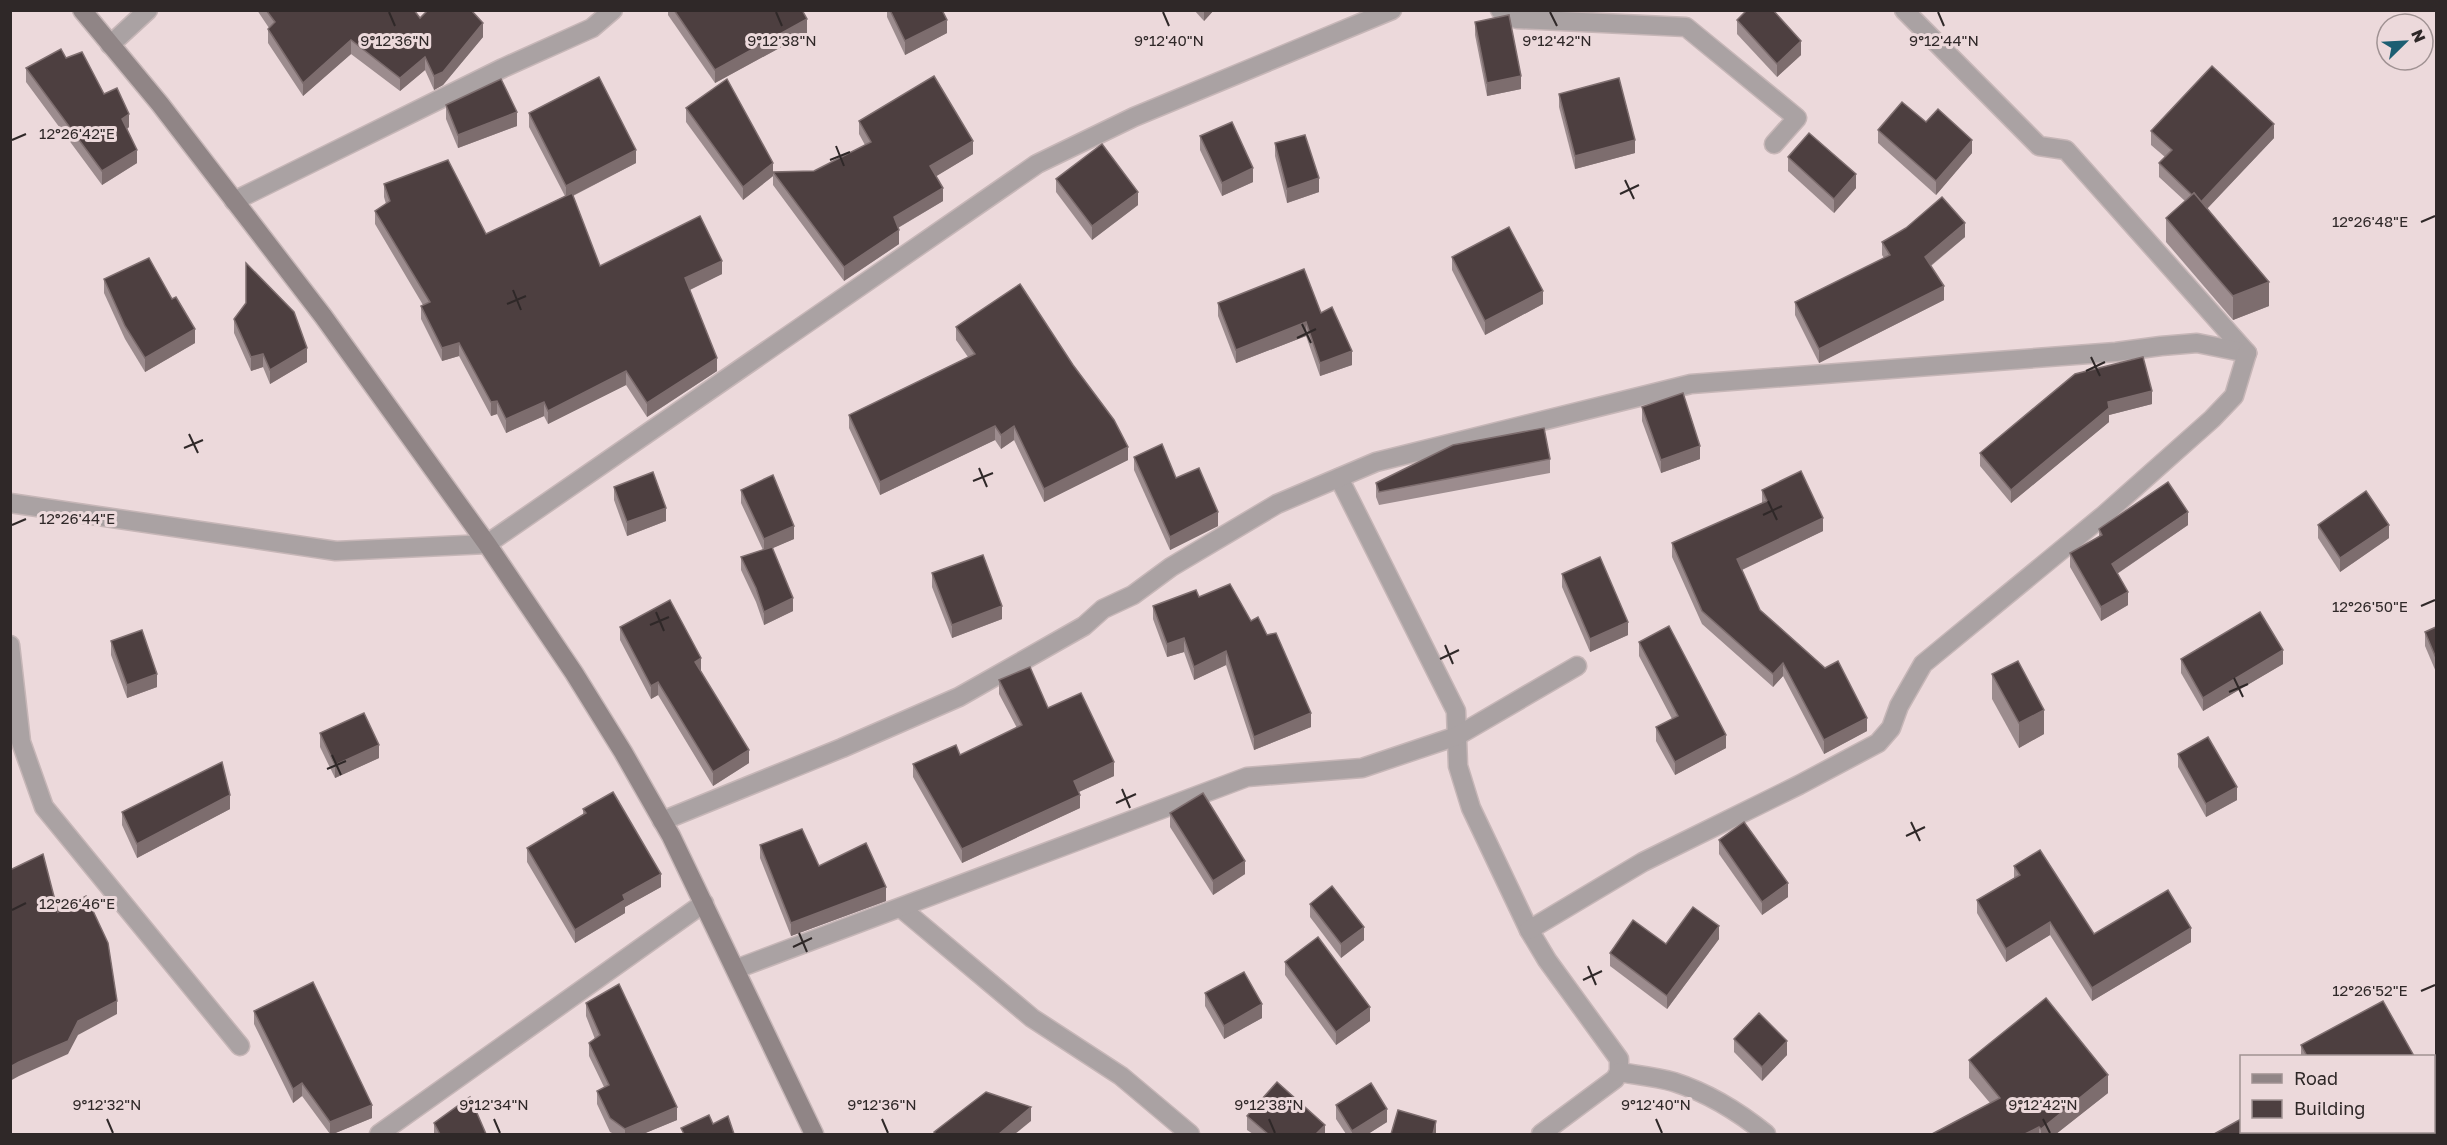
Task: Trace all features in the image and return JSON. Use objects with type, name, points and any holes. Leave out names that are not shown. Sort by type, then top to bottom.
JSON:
[{"type":"street","points":[[82,10],[160,104],[323,316],[488,544],[574,673],[662,821],[704,903],[814,1134]]},
{"type":"street","points":[[110,45],[148,10]]},
{"type":"street","points":[[234,201],[503,68],[592,28],[613,10]]},
{"type":"street","points":[[10,503],[336,551],[488,544],[1037,164],[1134,117],[1392,10]]},
{"type":"street","points":[[1500,10],[1517,19],[1686,27],[1797,118],[1774,144]]},
{"type":"street","points":[[1904,10],[2039,146],[2066,150],[2247,353]]},
{"type":"street","points":[[662,821],[842,748],[959,697],[1084,626],[1103,609],[1133,594],[1171,567],[1277,504],[1376,462],[1691,384],[2116,352],[2197,343],[2247,353]]},
{"type":"street","points":[[1529,930],[1643,862],[1878,743],[1891,728],[1899,706],[1923,664],[2104,515],[2212,419],[2234,396],[2247,353]]},
{"type":"street","points":[[1339,478],[1456,711],[1458,766],[1471,808],[1529,930],[1547,960],[1619,1059],[1619,1072],[1615,1079],[1542,1134]]},
{"type":"street","points":[[10,645],[21,741],[44,807],[240,1046]]},
{"type":"street","points":[[736,969],[1247,777],[1362,768],[1457,736],[1577,666]]},
{"type":"street","points":[[379,1134],[704,903]]},
{"type":"street","points":[[901,908],[1032,1018],[1122,1076],[1190,1134]]},
{"type":"street","points":[[1619,1072],[1673,1082],[1712,1097],[1766,1134]]},
{"type":"building","points":[[266,10],[414,10],[420,18],[428,10],[471,10],[483,23],[443,72],[434,76],[425,57],[400,78],[351,40],[303,83],[268,29],[275,22]]},
{"type":"building","points":[[674,10],[802,10],[807,19],[715,70]]},
{"type":"building","points":[[890,10],[942,10],[947,20],[905,41]]},
{"type":"building","points":[[1747,10],[1773,10],[1801,41],[1777,64],[1737,20]]},
{"type":"building","points":[[1509,15],[1521,76],[1487,83],[1475,22]]},
{"type":"building","points":[[61,49],[66,58],[82,52],[104,94],[117,88],[129,114],[122,119],[137,150],[102,171],[26,68]]},
{"type":"building","points":[[2212,66],[2274,124],[2201,202],[2194,193],[2192,195],[2159,163],[2172,150],[2151,131]]},
{"type":"building","points":[[934,76],[973,141],[930,166],[943,188],[894,217],[899,230],[844,267],[773,172],[814,171],[871,142],[859,121]]},
{"type":"building","points":[[599,77],[636,150],[566,186],[529,113]]},
{"type":"building","points":[[1619,78],[1635,140],[1575,156],[1559,94]]},
{"type":"building","points":[[501,79],[517,112],[458,135],[446,105]]},
{"type":"building","points":[[727,79],[773,163],[743,187],[686,108]]},
{"type":"building","points":[[1902,102],[1926,122],[1938,109],[1972,140],[1936,181],[1878,130]]},
{"type":"building","points":[[1232,122],[1253,168],[1222,183],[1200,136]]},
{"type":"building","points":[[1809,133],[1856,174],[1834,199],[1788,157]]},
{"type":"building","points":[[1305,135],[1319,178],[1287,189],[1275,143]]},
{"type":"building","points":[[1102,144],[1138,192],[1092,226],[1056,179]]},
{"type":"building","points":[[448,160],[486,234],[572,193],[600,266],[700,216],[722,261],[685,278],[717,358],[647,403],[626,371],[548,411],[544,402],[506,419],[497,401],[491,402],[459,343],[442,348],[421,306],[430,302],[375,211],[390,201],[384,184]]},
{"type":"building","points":[[2194,193],[2269,282],[2233,296],[2166,218]]},
{"type":"building","points":[[1942,197],[1965,223],[1925,257],[1944,286],[1819,349],[1795,302],[1890,255],[1882,242],[1906,228]]},
{"type":"building","points":[[1509,227],[1543,291],[1485,321],[1452,257]]},
{"type":"building","points":[[149,258],[172,299],[176,297],[195,329],[145,358],[125,326],[104,279]]},
{"type":"building","points":[[246,263],[294,312],[307,348],[270,370],[263,354],[251,357],[234,319],[246,303]]},
{"type":"building","points":[[1304,269],[1321,313],[1332,307],[1352,351],[1320,363],[1306,322],[1236,350],[1218,303]]},
{"type":"building","points":[[1020,284],[1073,365],[1114,420],[1128,447],[1044,489],[1014,426],[1001,435],[995,426],[880,482],[849,415],[975,354],[956,327]]},
{"type":"building","points":[[2143,357],[2152,391],[2108,402],[2109,408],[2011,490],[1980,453],[2075,374]]},
{"type":"building","points":[[1683,393],[1700,446],[1661,460],[1642,407]]},
{"type":"building","points":[[1544,428],[1550,459],[1379,492],[1376,483],[1453,445]]},
{"type":"building","points":[[1162,444],[1176,478],[1199,468],[1218,512],[1170,537],[1134,457]]},
{"type":"building","points":[[1801,471],[1823,518],[1737,559],[1760,610],[1825,668],[1838,661],[1867,718],[1824,740],[1783,663],[1773,674],[1702,611],[1672,543],[1767,501],[1762,490]]},
{"type":"building","points":[[653,472],[666,508],[627,522],[614,487]]},
{"type":"building","points":[[773,475],[794,526],[764,539],[741,490]]},
{"type":"building","points":[[2168,482],[2188,512],[2112,564],[2128,592],[2101,607],[2070,553],[2102,535],[2099,529]]},
{"type":"building","points":[[2366,491],[2389,525],[2340,558],[2318,525]]},
{"type":"building","points":[[772,547],[793,598],[764,612],[756,588],[741,557]]},
{"type":"building","points":[[983,555],[1002,606],[952,625],[932,573]]},
{"type":"building","points":[[1600,557],[1628,622],[1590,639],[1562,574]]},
{"type":"building","points":[[1230,584],[1251,621],[1258,617],[1267,635],[1276,633],[1311,713],[1254,737],[1226,651],[1194,667],[1184,638],[1167,644],[1153,606],[1196,590],[1199,597]]},
{"type":"building","points":[[670,600],[701,658],[695,662],[749,750],[713,772],[658,682],[651,686],[620,627]]},
{"type":"building","points":[[2260,612],[2283,650],[2203,698],[2181,659]]},
{"type":"building","points":[[1669,626],[1726,735],[1675,762],[1656,727],[1678,716],[1639,642]]},
{"type":"building","points":[[2436,627],[2436,658],[2425,632]]},
{"type":"building","points":[[142,630],[157,674],[127,685],[111,641]]},
{"type":"building","points":[[2018,661],[2044,710],[2019,723],[1992,674]]},
{"type":"building","points":[[1030,667],[1048,708],[1081,693],[1114,762],[1074,781],[1080,795],[962,849],[913,764],[956,745],[960,755],[1022,725],[999,680]]},
{"type":"building","points":[[364,713],[379,745],[335,765],[320,733]]},
{"type":"building","points":[[2208,737],[2237,787],[2206,804],[2178,754]]},
{"type":"building","points":[[222,762],[230,795],[137,844],[122,812]]},
{"type":"building","points":[[613,792],[661,874],[623,895],[625,900],[575,930],[527,848],[586,813],[583,809]]},
{"type":"building","points":[[1203,793],[1245,861],[1213,881],[1170,813]]},
{"type":"building","points":[[1744,822],[1788,883],[1762,902],[1719,840]]},
{"type":"building","points":[[802,829],[819,866],[866,843],[886,887],[791,923],[760,845]]},
{"type":"building","points":[[2040,850],[2094,934],[2168,890],[2191,928],[2092,988],[2050,922],[2006,949],[1977,900],[2020,875],[2014,866]]},
{"type":"building","points":[[43,854],[58,912],[86,896],[108,943],[117,1001],[78,1021],[68,1041],[10,1067],[10,870]]},
{"type":"building","points":[[1332,886],[1364,927],[1341,944],[1310,904]]},
{"type":"building","points":[[1693,907],[1719,926],[1667,996],[1610,953],[1633,920],[1666,944]]},
{"type":"building","points":[[1318,937],[1370,1007],[1336,1032],[1285,962]]},
{"type":"building","points":[[1244,972],[1262,1004],[1224,1026],[1205,993]]},
{"type":"building","points":[[313,982],[372,1105],[330,1122],[302,1083],[293,1089],[254,1011]]},
{"type":"building","points":[[619,984],[677,1107],[625,1129],[610,1118],[597,1091],[609,1085],[589,1043],[600,1035],[586,1003]]},
{"type":"building","points":[[2046,998],[2108,1075],[2041,1129],[2039,1127],[2025,1134],[1932,1134],[2000,1098],[1969,1060]]},
{"type":"building","points":[[2383,1001],[2413,1055],[2306,1055],[2301,1045]]},
{"type":"building","points":[[1759,1013],[1787,1041],[1762,1067],[1734,1039]]},
{"type":"building","points":[[1277,1082],[1325,1125],[1316,1134],[1268,1134],[1247,1116]]},
{"type":"building","points":[[1371,1083],[1387,1109],[1352,1131],[1336,1105]]},
{"type":"building","points":[[986,1092],[1031,1107],[999,1134],[936,1134],[934,1132]]},
{"type":"building","points":[[2435,1095],[2436,1134],[2371,1134],[2435,1133]]},
{"type":"building","points":[[470,1097],[486,1134],[440,1134],[434,1123]]},
{"type":"building","points":[[1398,1110],[1436,1121],[1433,1134],[1391,1134]]},
{"type":"building","points":[[709,1115],[713,1124],[728,1116],[734,1134],[684,1134],[681,1128]]},
{"type":"building","points":[[2240,1120],[2240,1133],[2259,1134],[2214,1134]]}]
